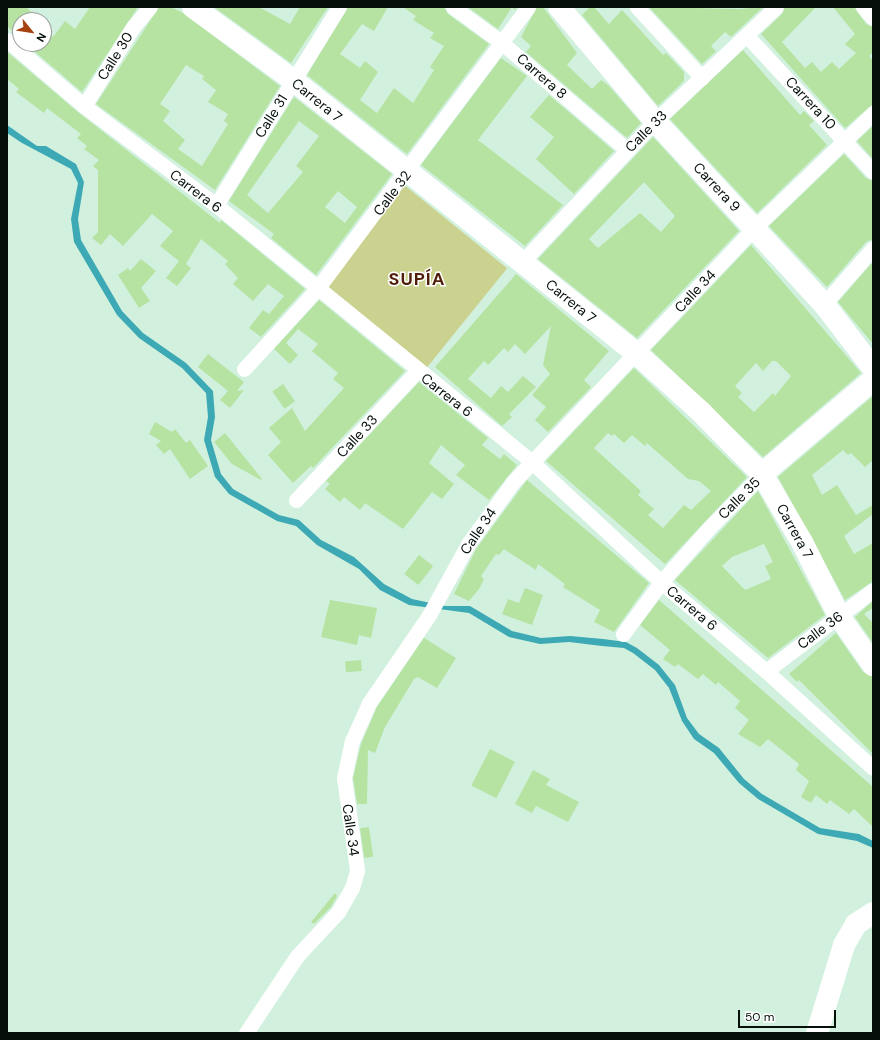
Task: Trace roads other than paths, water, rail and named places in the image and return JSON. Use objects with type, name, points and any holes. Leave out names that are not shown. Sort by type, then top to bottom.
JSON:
[{"type":"main road","name":"Carrera 7","points":[[193,7],[293,80],[407,173],[522,262],[636,353],[701,412],[762,474],[803,544],[839,616],[873,664]]},
{"type":"main road","name":"Carrera 9","points":[[559,7],[655,121],[755,227],[824,304],[873,368]]},
{"type":"main road","name":"Calle 35","points":[[762,474],[873,380]]},
{"type":"main road","points":[[817,1033],[844,945],[856,924],[873,913]]},
{"type":"street","name":"Calle 30","points":[[84,106],[133,27],[150,7]]},
{"type":"street","name":"Calle 31","points":[[216,205],[339,7]]},
{"type":"street","name":"Carrera 8","points":[[453,7],[501,42],[627,150]]},
{"type":"street","name":"Calle 32","points":[[244,370],[317,289],[407,173],[501,42],[528,7]]},
{"type":"street","points":[[638,7],[702,78]]},
{"type":"street","name":"Calle 33","points":[[522,262],[655,121],[747,36],[776,7]]},
{"type":"street","points":[[863,7],[873,18]]},
{"type":"street","name":"Carrera 10","points":[[747,36],[845,139],[873,172]]},
{"type":"street","name":"Carrera 6","points":[[7,40],[84,106],[216,205],[417,371],[533,463],[661,582],[766,671],[873,768]]},
{"type":"street","name":"Calle 34","points":[[246,1033],[297,956],[338,912],[352,888],[357,870],[344,778],[347,760],[369,703],[429,615],[439,593],[482,523],[533,463],[755,227],[873,113]]},
{"type":"street","points":[[824,304],[873,248]]},
{"type":"street","name":"Calle 33","points":[[296,500],[417,371]]},
{"type":"street","name":"Calle 35","points":[[623,634],[661,582],[709,528],[762,474]]},
{"type":"street","name":"Calle 36","points":[[766,671],[873,590]]},
{"type":"water","points":[[7,125],[37,146],[46,146],[76,164],[84,182],[78,219],[81,240],[122,311],[143,333],[186,363],[213,391],[215,417],[211,440],[221,474],[233,489],[279,515],[299,520],[321,540],[354,557],[384,584],[412,599],[445,606],[470,606],[512,631],[541,638],[570,636],[603,639],[626,642],[637,648],[659,665],[675,685],[687,718],[699,734],[719,748],[744,779],[762,794],[820,828],[859,834],[873,841],[873,848],[857,841],[818,834],[758,799],[739,783],[714,753],[694,739],[682,721],[669,688],[655,670],[624,648],[569,642],[540,644],[509,637],[469,613],[409,605],[380,590],[359,569],[317,545],[296,526],[277,521],[229,494],[215,477],[204,440],[208,417],[206,393],[182,368],[139,338],[117,315],[74,242],[71,219],[78,183],[71,169],[22,143],[7,133]]},
{"type":"district","name":"SUPÍA","points":[[417,279]]}]
